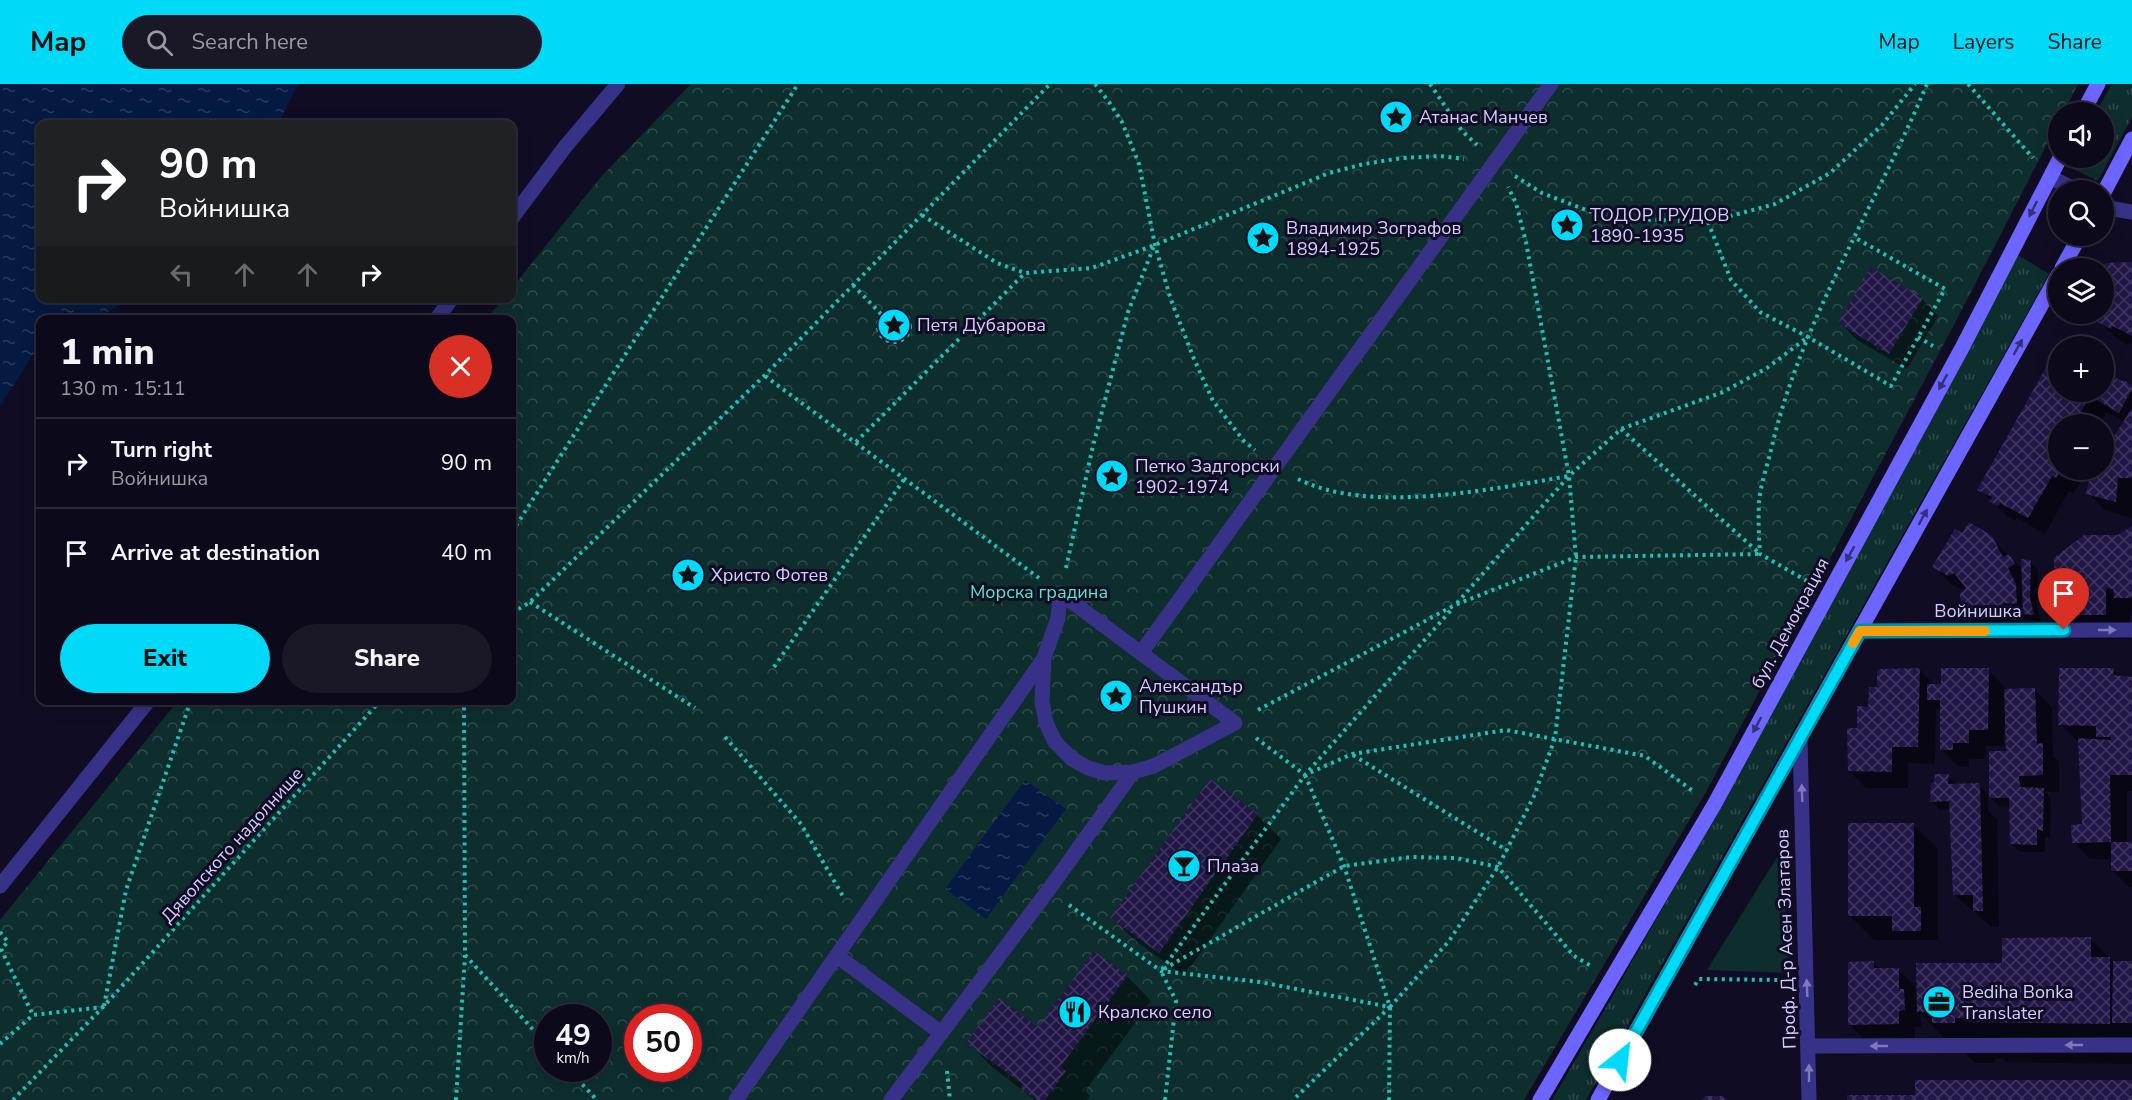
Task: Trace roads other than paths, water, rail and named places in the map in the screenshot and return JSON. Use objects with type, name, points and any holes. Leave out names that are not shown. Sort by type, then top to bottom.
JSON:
[{"type":"main road","points":[[2088,102],[2098,84]]},
{"type":"main road","points":[[2110,180],[2132,139]]},
{"type":"main road","name":"бул. Демокрация","points":[[1540,1100],[1714,805],[1963,346],[2055,168]]},
{"type":"main road","points":[[1598,1100],[2048,293]]},
{"type":"street","points":[[516,213],[565,147],[618,84]]},
{"type":"street","points":[[1141,653],[1551,84]]},
{"type":"street","points":[[2050,177],[2056,180]]},
{"type":"street","points":[[2114,209],[2132,212]]},
{"type":"street","points":[[736,1100],[1044,658],[1058,618],[1060,594],[1234,723],[1154,766],[1133,772],[1105,773],[1088,768],[1072,759],[1055,742],[1046,723],[1042,701],[1044,658]]},
{"type":"street","name":"Войнишка","points":[[1860,631],[2132,630]]},
{"type":"street","points":[[0,886],[145,705]]},
{"type":"street","name":"Проф. Д-р Асен Златаров","points":[[1800,740],[1809,1100]]},
{"type":"street","points":[[891,1100],[1047,892],[1133,772]]},
{"type":"street","points":[[837,956],[941,1033]]},
{"type":"street","points":[[1809,1046],[2132,1045]]},
{"type":"water","points":[[0,84],[298,84],[280,120],[36,120],[36,303],[124,303],[102,315],[36,315],[36,351],[0,406]]},
{"type":"water","points":[[1025,780],[1066,809],[986,919],[945,889]]},
{"type":"place","name":"Атанас Манчев","points":[[1396,117]]},
{"type":"place","name":"TOДOP ГРУДОВ 1890-1935","points":[[1567,225]]},
{"type":"place","name":"Владимир Зографов 1894-1925","points":[[1263,238]]},
{"type":"place","name":"Петя Дубарова","points":[[894,325]]},
{"type":"place","name":"Петко Задгорски 1902-1974","points":[[1112,476]]},
{"type":"place","name":"Христо Фотев","points":[[688,575]]},
{"type":"place","name":"Александър Пушкин","points":[[1116,696]]},
{"type":"place","name":"Плаза","points":[[1184,866]]},
{"type":"place","name":"Bediha Bonka Translater","points":[[1939,1002]]},
{"type":"place","name":"Кралско село","points":[[1075,1012]]},
{"type":"park label","name":"Морска градина","points":[[1039,592]]}]
